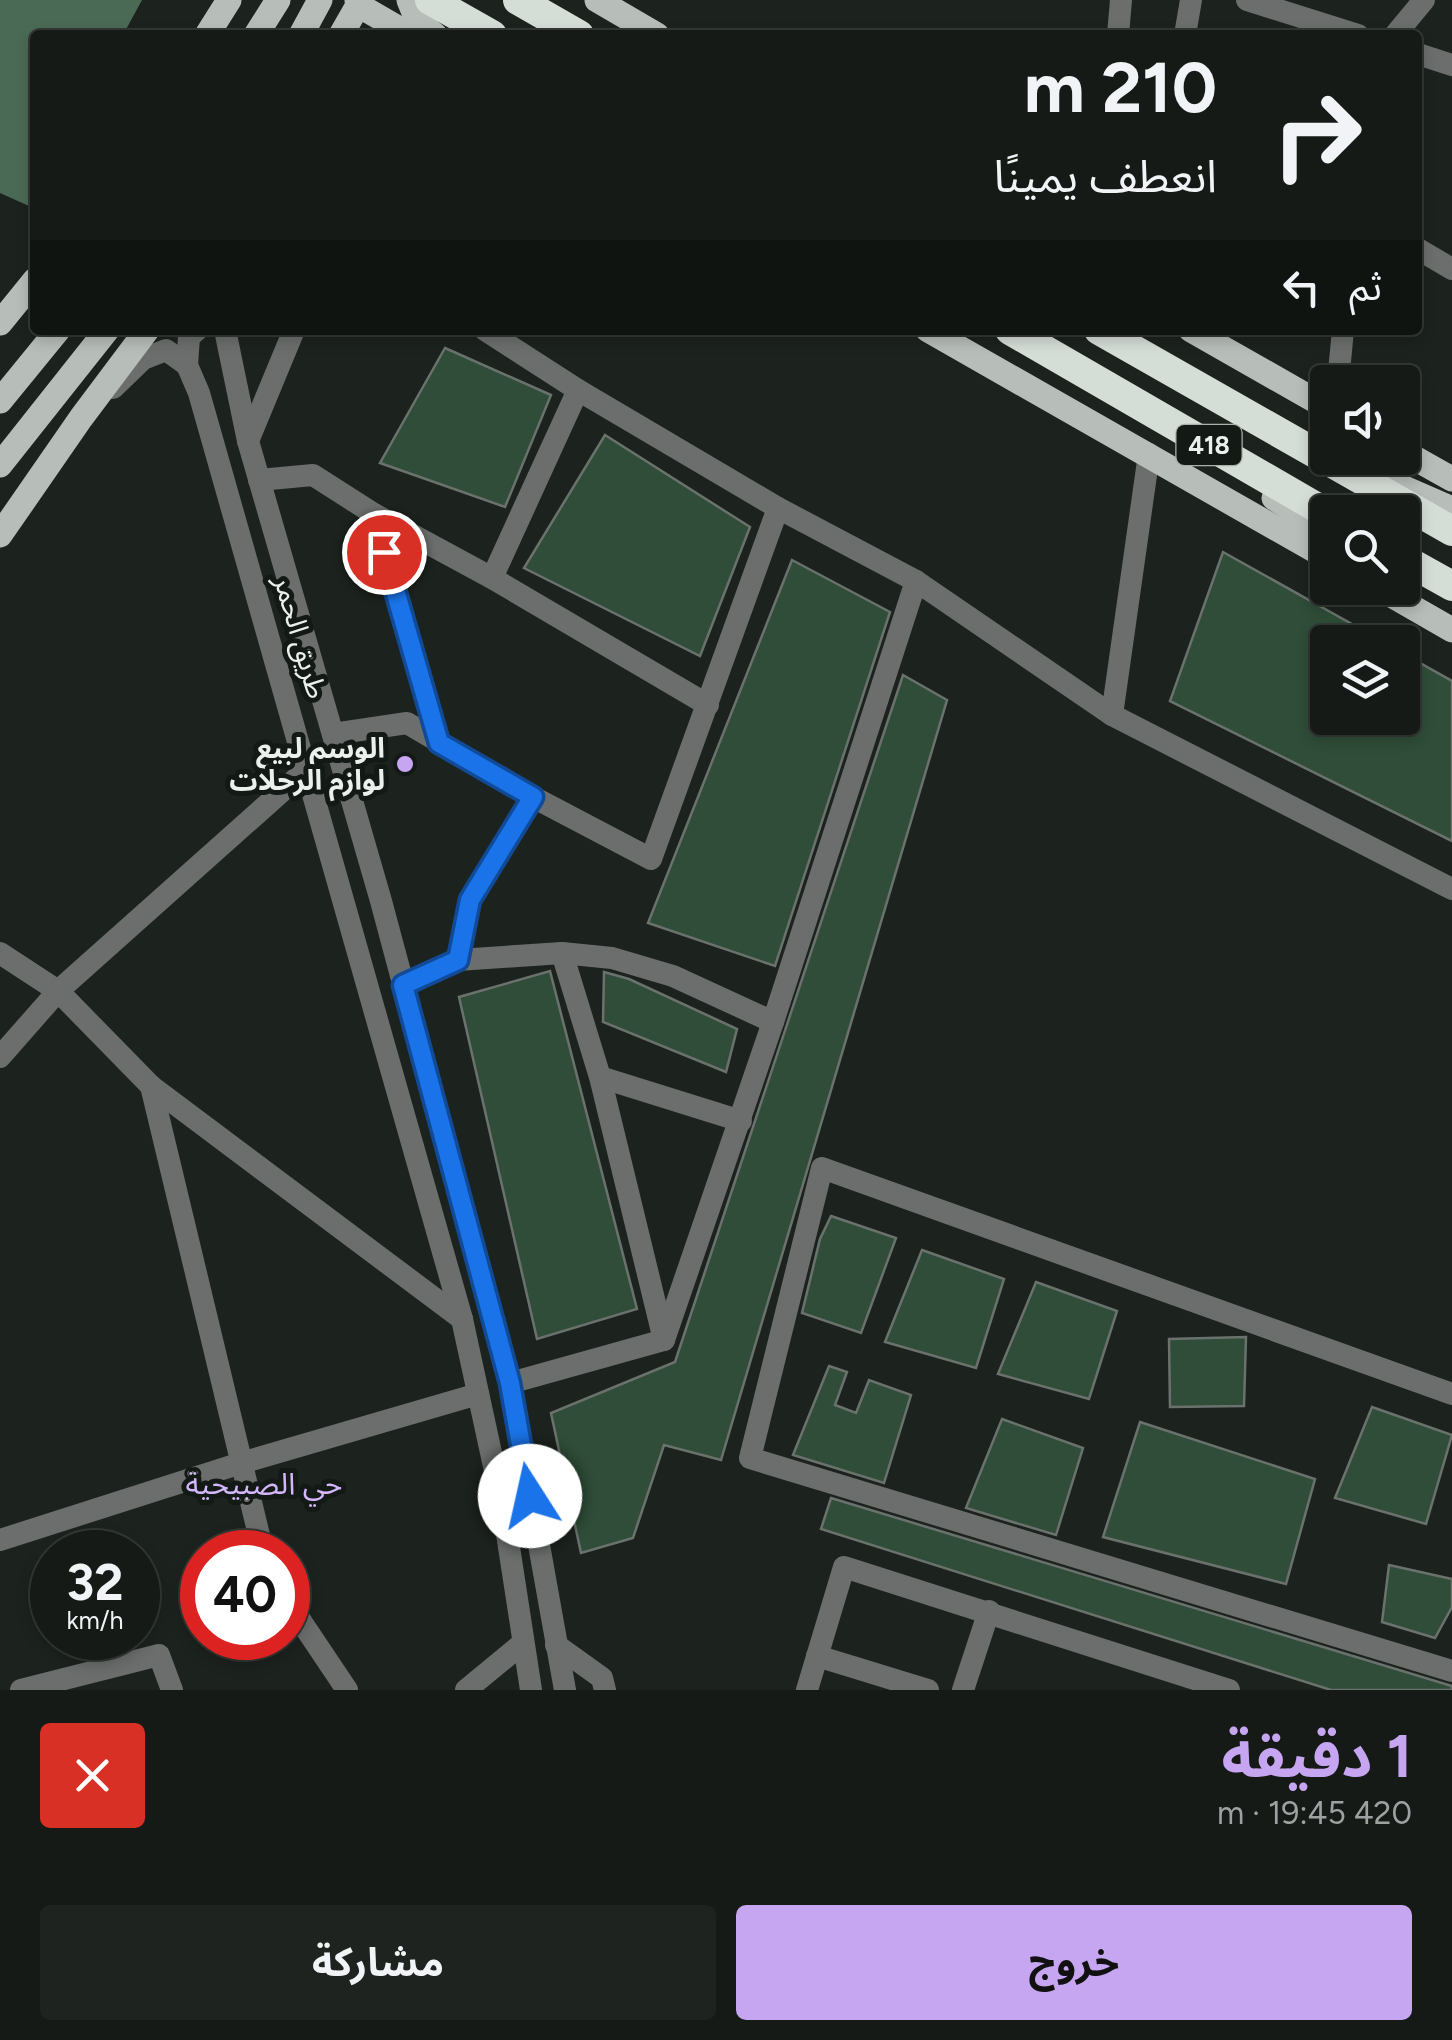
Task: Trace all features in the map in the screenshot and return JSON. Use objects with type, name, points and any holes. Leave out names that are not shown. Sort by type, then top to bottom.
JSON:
[{"type":"highway","points":[[430,0],[483,30]]},
{"type":"highway","points":[[518,0],[571,30]]},
{"type":"highway","name":"418","points":[[1019,335],[1310,504]]},
{"type":"highway","name":"418","points":[[1108,335],[1452,532]]},
{"type":"highway","points":[[1420,568],[1452,586]]},
{"type":"main road","points":[[259,30],[278,0]]},
{"type":"main road","points":[[304,30],[320,0]]},
{"type":"main road","points":[[409,0],[417,20],[429,30]]},
{"type":"main road","points":[[597,0],[648,30]]},
{"type":"main road","points":[[344,30],[358,2],[402,30]]},
{"type":"main road","points":[[0,323],[30,286]]},
{"type":"main road","points":[[0,401],[54,335]]},
{"type":"main road","points":[[0,465],[103,335]]},
{"type":"main road","points":[[0,535],[144,335]]},
{"type":"main road","points":[[937,335],[1310,548]]},
{"type":"main road","points":[[1200,335],[1310,398]]},
{"type":"main road","points":[[1091,376],[1310,521]]},
{"type":"main road","points":[[0,511],[30,470],[81,418]]},
{"type":"main road","points":[[1290,439],[1310,448]]},
{"type":"main road","points":[[1420,461],[1452,479]]},
{"type":"main road","points":[[1374,475],[1452,509]]},
{"type":"main road","points":[[1420,595],[1452,616]]},
{"type":"main road","points":[[1409,605],[1452,630]]},
{"type":"street","points":[[1118,30],[1121,0]]},
{"type":"street","points":[[1186,30],[1191,0]]},
{"type":"street","points":[[1247,0],[1342,30]]},
{"type":"street","points":[[1399,30],[1424,0]]},
{"type":"street","points":[[1422,55],[1452,65]]},
{"type":"street","points":[[1422,251],[1452,269]]},
{"type":"street","points":[[187,365],[191,335]]},
{"type":"street","points":[[248,441],[292,335]]},
{"type":"street","points":[[493,335],[778,508],[916,581],[1112,714],[1452,890]]},
{"type":"street","points":[[1340,365],[1343,335]]},
{"type":"street","name":"طريق الحمر","points":[[227,341],[248,441],[403,985],[510,1383],[565,1690]]},
{"type":"street","points":[[81,418],[143,360],[166,350],[187,365]]},
{"type":"street","name":"طريق الحمر","points":[[187,365],[200,393],[462,1319],[503,1508],[531,1690]]},
{"type":"street","points":[[492,578],[578,390]]},
{"type":"street","points":[[1112,714],[1148,454]]},
{"type":"street","points":[[259,480],[314,475],[374,514],[492,578],[708,705]]},
{"type":"street","points":[[332,734],[407,723],[533,797],[651,859],[778,508]]},
{"type":"street","points":[[374,514],[439,743]]},
{"type":"street","points":[[664,1340],[741,1120],[916,581]]},
{"type":"street","points":[[0,1057],[58,991],[308,768]]},
{"type":"street","points":[[458,960],[470,900],[533,797]]},
{"type":"street","points":[[0,953],[58,991],[151,1086],[462,1319]]},
{"type":"street","points":[[403,985],[458,960],[562,953],[612,958],[673,976],[773,1022]]},
{"type":"street","points":[[562,953],[600,1076],[664,1340]]},
{"type":"street","points":[[600,1076],[741,1120]]},
{"type":"street","points":[[151,1086],[257,1530]]},
{"type":"street","points":[[1452,1394],[822,1168],[750,1458],[1452,1670]]},
{"type":"street","points":[[510,1383],[664,1340]]},
{"type":"street","points":[[0,1540],[478,1394]]},
{"type":"street","points":[[807,1690],[844,1567],[1230,1690]]},
{"type":"street","points":[[963,1690],[989,1611]]},
{"type":"street","points":[[310,1635],[347,1690]]},
{"type":"street","points":[[466,1690],[523,1643]]},
{"type":"street","points":[[556,1645],[602,1678],[605,1690]]},
{"type":"street","points":[[21,1690],[159,1656],[172,1690]]},
{"type":"street","points":[[817,1656],[928,1690]]},
{"type":"shaded area","points":[[0,0],[142,0],[126,30],[30,30],[30,204],[0,193]]},
{"type":"building","points":[[445,348],[551,395],[505,507],[380,463]]},
{"type":"building","points":[[605,435],[750,527],[700,656],[524,568]]},
{"type":"building","points":[[1223,552],[1310,601],[1310,605],[1318,605],[1354,625],[1310,625],[1310,735],[1420,735],[1420,663],[1452,681],[1452,841],[1170,701]]},
{"type":"building","points":[[792,560],[890,612],[775,966],[648,923]]},
{"type":"building","points":[[903,675],[947,700],[721,1460],[664,1445],[633,1538],[581,1553],[551,1413],[675,1362]]},
{"type":"building","points":[[550,971],[637,1309],[537,1339],[459,997]]},
{"type":"building","points":[[604,972],[629,979],[737,1029],[726,1072],[603,1022]]},
{"type":"building","points":[[831,1216],[896,1238],[861,1333],[802,1313],[820,1239]]},
{"type":"building","points":[[922,1250],[1004,1279],[976,1368],[885,1342]]},
{"type":"building","points":[[1036,1282],[1117,1311],[1089,1399],[998,1374]]},
{"type":"building","points":[[1246,1337],[1244,1406],[1170,1407],[1169,1339]]},
{"type":"building","points":[[829,1366],[847,1372],[835,1405],[856,1413],[869,1380],[911,1395],[884,1483],[793,1455]]},
{"type":"building","points":[[1372,1407],[1452,1435],[1426,1524],[1335,1498]]},
{"type":"building","points":[[1002,1419],[1083,1448],[1056,1535],[966,1508]]},
{"type":"building","points":[[1140,1422],[1315,1479],[1286,1584],[1103,1537]]},
{"type":"building","points":[[831,1498],[1452,1686],[1452,1690],[1331,1690],[821,1529]]},
{"type":"building","points":[[1389,1565],[1452,1579],[1452,1607],[1435,1638],[1382,1622]]},
{"type":"place","name":"الوسم لبيع لوازم الرحلات","points":[[405,764]]},
{"type":"district","name":"حي الصبيحية","points":[[264,1484]]},
{"type":"route","points":[[384,552],[439,743],[533,797],[470,900],[458,960],[403,985],[510,1383],[530,1496]]}]
